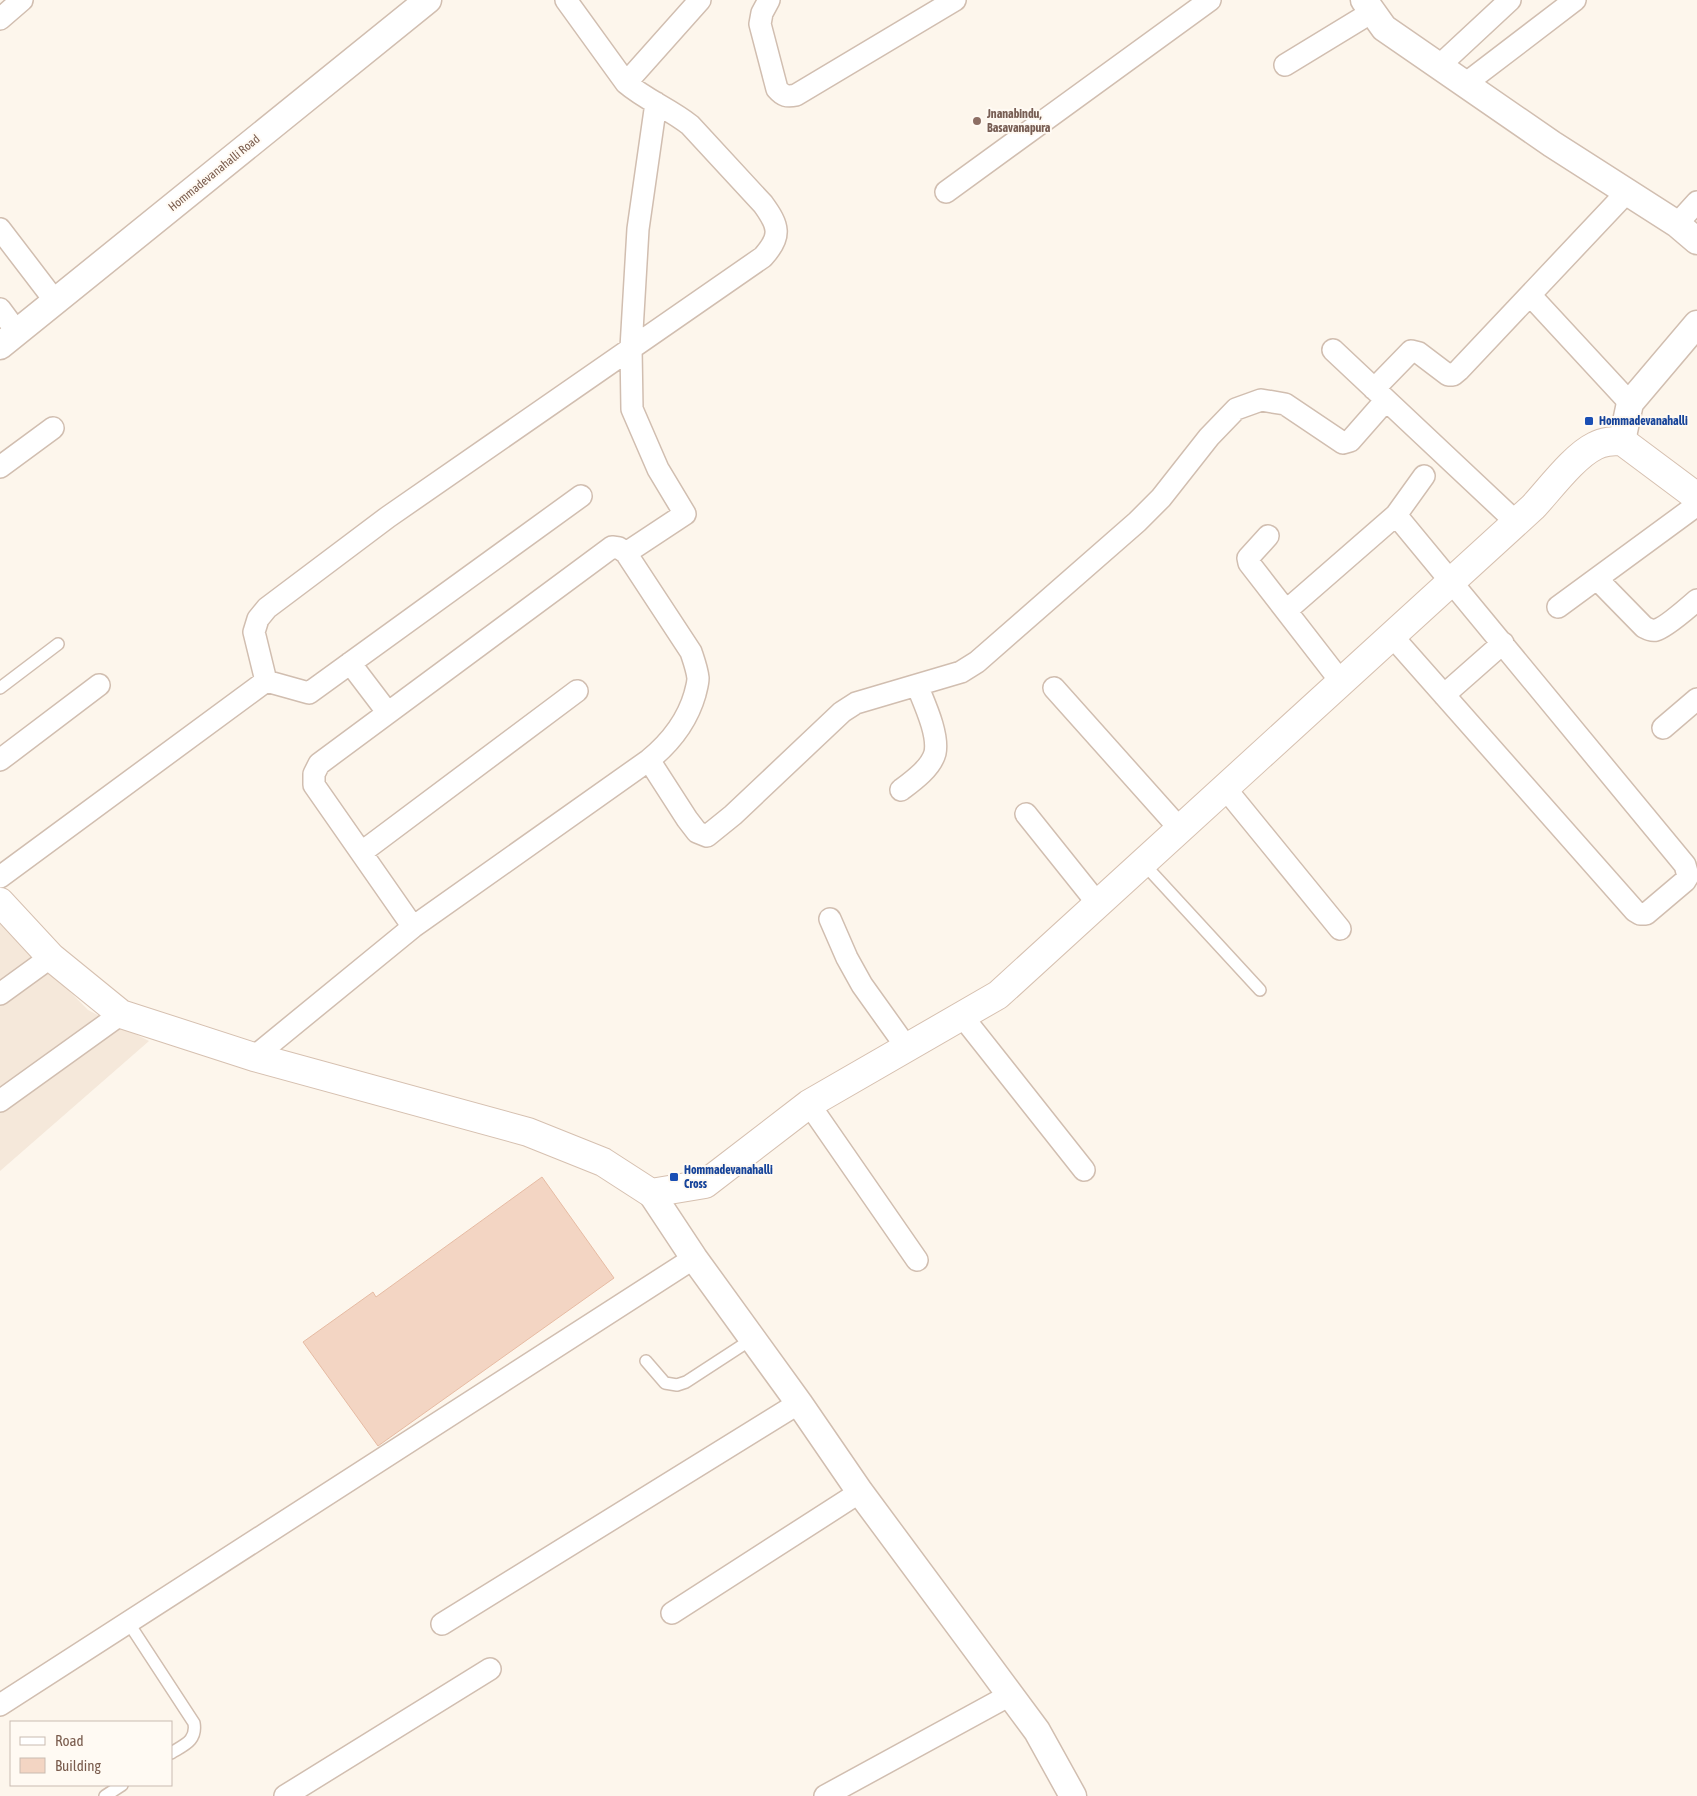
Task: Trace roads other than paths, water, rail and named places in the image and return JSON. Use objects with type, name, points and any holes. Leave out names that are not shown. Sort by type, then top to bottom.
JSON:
[{"type":"main road","points":[[0,902],[51,957],[121,1014],[254,1057],[528,1132],[603,1162],[651,1193],[706,1184],[809,1104],[998,995],[1516,522],[1580,455],[1594,446],[1607,442],[1622,441],[1697,497]]},
{"type":"street","points":[[0,19],[22,0]]},
{"type":"street","name":"Hommadevanahalli Road","points":[[8,339],[428,0]]},
{"type":"street","points":[[266,681],[254,632],[258,619],[267,608],[388,516],[763,257],[771,248],[776,238],[777,229],[763,204],[690,125],[626,83],[566,0]]},
{"type":"street","points":[[626,83],[700,0]]},
{"type":"street","points":[[769,0],[762,13],[760,24],[777,89],[781,95],[788,97],[955,0]]},
{"type":"street","points":[[946,192],[1210,0]]},
{"type":"street","points":[[1439,66],[1510,0]]},
{"type":"street","points":[[1465,84],[1574,0]]},
{"type":"street","points":[[1285,65],[1368,6],[1384,28],[1552,144],[1687,233],[1697,202]]},
{"type":"street","points":[[626,552],[685,514],[658,468],[632,409],[631,348],[638,229],[656,103]]},
{"type":"street","points":[[649,760],[687,819],[697,832],[707,836],[733,815],[842,712],[856,703],[961,672],[977,662],[1137,522],[1161,498],[1209,437],[1236,410],[1261,400],[1285,404],[1343,444],[1350,442],[1410,351],[1419,352],[1443,373],[1453,375],[1627,192]]},
{"type":"street","points":[[0,229],[8,255],[55,301]]},
{"type":"street","points":[[1530,295],[1630,403]]},
{"type":"street","points":[[0,308],[8,339]]},
{"type":"street","points":[[1622,441],[1630,403],[1697,324]]},
{"type":"street","points":[[1333,350],[1516,522]]},
{"type":"street","points":[[0,467],[53,428]]},
{"type":"street","points":[[1287,610],[1396,515],[1424,476]]},
{"type":"street","points":[[266,681],[309,693],[581,496]]},
{"type":"street","points":[[1558,608],[1697,505]]},
{"type":"street","points":[[1392,636],[1635,911],[1640,914],[1646,914],[1685,881],[1688,876],[1685,865],[1396,515]]},
{"type":"street","points":[[1268,536],[1248,558],[1250,564],[1342,682]]},
{"type":"street","points":[[254,1057],[413,927],[649,760],[678,731],[691,709],[698,681],[696,668],[690,652],[626,552],[619,548],[612,547],[319,764],[314,774],[314,785],[413,927]]},
{"type":"street","points":[[1597,579],[1644,627],[1650,630],[1657,630],[1664,626],[1697,600]]},
{"type":"street","points":[[1444,695],[1503,643]]},
{"type":"street","points":[[350,663],[388,713]]},
{"type":"street","points":[[0,877],[266,681]]},
{"type":"street","points":[[0,760],[99,685]]},
{"type":"street","points":[[901,790],[916,778],[930,762],[934,754],[935,735],[917,685]]},
{"type":"street","points":[[1054,688],[1180,829]]},
{"type":"street","points":[[362,852],[577,691]]},
{"type":"street","points":[[1663,728],[1697,699]]},
{"type":"street","points":[[1225,788],[1340,929]]},
{"type":"street","points":[[1026,814],[1098,904]]},
{"type":"street","points":[[830,919],[847,958],[862,985],[907,1048]]},
{"type":"street","points":[[0,994],[51,957]]},
{"type":"street","points":[[0,1101],[121,1014]]},
{"type":"street","points":[[962,1016],[1084,1170]]},
{"type":"street","points":[[809,1104],[917,1260]]},
{"type":"street","points":[[651,1193],[694,1258],[860,1492],[1036,1731],[1073,1796]]},
{"type":"street","points":[[0,1705],[694,1258]]},
{"type":"street","points":[[442,1624],[799,1404]]},
{"type":"street","points":[[672,1613],[860,1492]]},
{"type":"street","points":[[285,1796],[490,1668]]},
{"type":"street","points":[[825,1796],[1010,1695]]},
{"type":"lane","points":[[0,688],[58,644]]},
{"type":"lane","points":[[1143,863],[1260,990]]},
{"type":"lane","points":[[646,1361],[665,1384],[677,1385],[696,1376],[752,1339]]},
{"type":"lane","points":[[128,1622],[194,1723],[196,1731],[193,1738],[172,1752]]},
{"type":"lane","points":[[105,1796],[120,1786]]},
{"type":"place","name":"Jnanabindu, Basavanapura","points":[[977,121]]},
{"type":"place","name":"Hommadevanahalli","points":[[1589,421]]},
{"type":"place","name":"Hommadevanahalli Cross","points":[[674,1177]]}]
